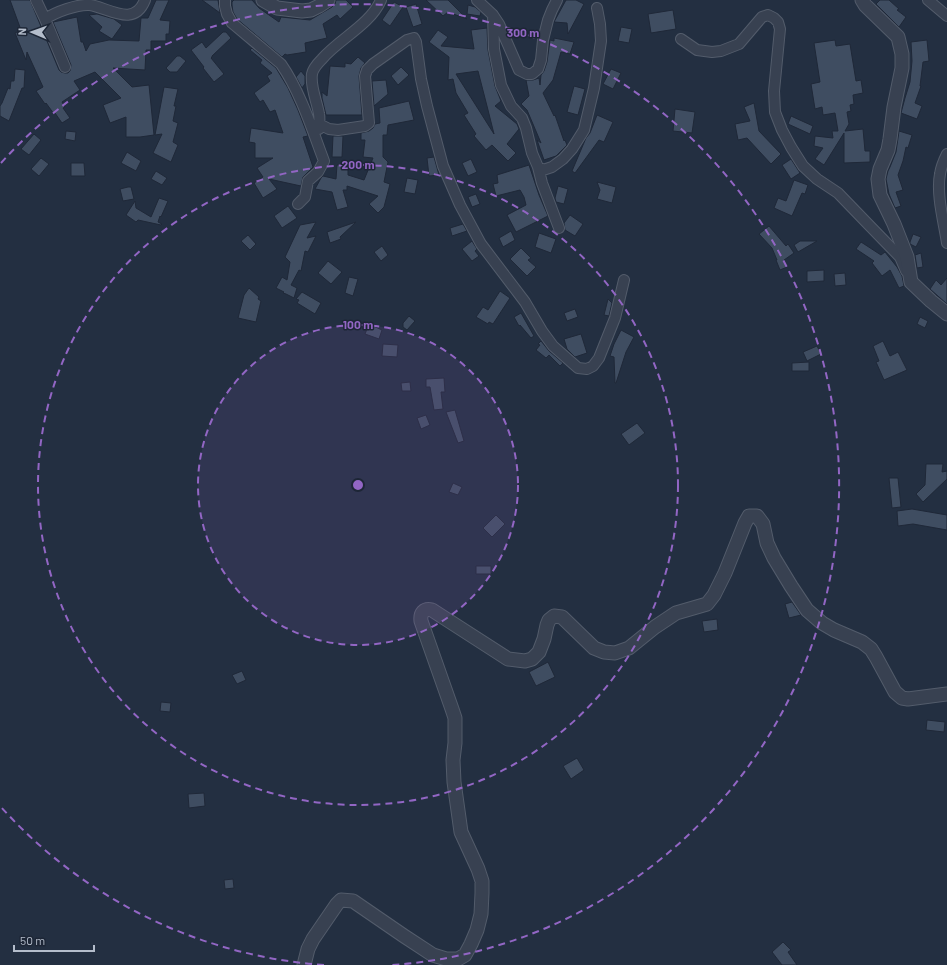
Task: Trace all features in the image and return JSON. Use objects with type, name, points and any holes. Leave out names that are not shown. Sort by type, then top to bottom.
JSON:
[{"type":"street","points":[[36,0],[65,67]]},
{"type":"street","points":[[45,19],[80,6],[90,5],[120,14],[129,14],[138,11],[145,0]]},
{"type":"street","points":[[225,0],[227,14],[232,23],[281,64],[287,73],[296,90],[324,161],[318,172],[308,180],[305,197],[298,204]]},
{"type":"street","points":[[263,0],[277,8],[302,11],[311,10],[328,0]]},
{"type":"street","points":[[318,145],[319,115],[312,81],[312,73],[316,64],[327,52],[369,18],[381,0]]},
{"type":"street","points":[[477,0],[493,15],[499,24],[519,70],[527,74],[532,74],[538,69],[542,60],[543,40],[548,20],[557,0]]},
{"type":"street","points":[[862,0],[865,5],[898,37],[902,54],[902,68],[894,107],[888,150],[880,169],[878,179],[880,195],[894,224],[907,257],[911,282]]},
{"type":"street","points":[[928,0],[947,16]]},
{"type":"street","points":[[538,167],[544,170],[552,167],[563,159],[572,149],[584,130],[594,88],[601,41],[597,8]]},
{"type":"street","points":[[493,15],[494,49],[501,85],[511,106],[522,118],[542,183],[559,228]]},
{"type":"street","points":[[681,39],[697,50],[712,52],[722,51],[740,44],[762,17],[768,15],[778,22],[780,29],[774,91],[775,112],[791,147],[803,166],[838,193],[900,257],[911,282],[947,314]]},
{"type":"street","points":[[319,124],[329,129],[338,130],[365,126],[369,123],[365,76],[367,70],[407,40],[414,38],[416,42],[421,79],[427,106],[441,159],[460,205],[481,244],[525,302],[542,331],[554,346],[578,368],[587,369],[593,366],[599,358],[615,318],[624,280]]},
{"type":"street","points":[[947,154],[943,162],[939,188],[947,243]]},
{"type":"street","points":[[304,965],[308,949],[341,900],[353,901],[433,955],[446,959],[458,959],[465,955],[472,944],[477,930],[482,900],[482,881],[461,832],[454,782],[454,718],[421,621],[420,616],[425,610],[432,610],[508,659],[525,661],[532,658],[539,652],[549,620],[554,616],[562,617],[594,648],[604,652],[614,653],[629,648],[655,626],[676,613],[707,604],[714,595],[725,573],[749,516],[758,516],[763,524],[767,543],[774,558],[790,586],[807,610],[822,623],[862,642],[870,649],[895,692],[902,698],[908,700],[947,694]]},
{"type":"building","points":[[10,0],[30,0],[59,70],[61,72],[68,73],[71,65],[53,22],[77,17],[81,42],[83,42],[86,51],[90,44],[109,40],[139,41],[141,18],[148,18],[156,0],[169,0],[160,20],[170,21],[169,34],[166,34],[166,41],[151,41],[151,50],[146,50],[145,70],[113,68],[132,87],[149,85],[154,135],[126,137],[126,117],[110,123],[103,105],[121,98],[95,72],[74,81],[80,90],[62,102],[65,107],[63,108],[70,118],[62,123],[55,113],[54,114],[46,103],[45,104],[36,91],[43,87],[27,52],[26,60],[15,33],[21,30]]},
{"type":"building","points":[[202,0],[218,0],[220,13]]},
{"type":"building","points":[[234,0],[252,0],[259,8],[279,22],[281,17],[310,20],[332,7],[336,0],[346,0],[353,7],[340,19],[337,15],[323,24],[327,38],[305,43],[306,52],[285,54],[282,57],[237,19],[233,12],[232,2]]},
{"type":"building","points":[[426,0],[448,0],[467,19],[448,12],[443,16]]},
{"type":"building","points":[[566,0],[576,0],[584,4],[568,34],[567,23],[554,22]]},
{"type":"building","points":[[880,0],[889,0],[899,9],[897,10],[906,17],[899,27],[876,4]]},
{"type":"building","points":[[394,2],[403,7],[390,26],[382,20]]},
{"type":"building","points":[[416,4],[422,24],[413,27],[406,7]]},
{"type":"building","points":[[468,5],[475,7],[481,12],[480,16],[467,14]]},
{"type":"building","points":[[673,10],[676,29],[651,33],[648,14]]},
{"type":"building","points":[[97,14],[114,19],[122,25],[112,39],[99,31],[102,27],[89,15]]},
{"type":"building","points":[[621,27],[632,29],[629,43],[618,41]]},
{"type":"building","points":[[487,28],[488,50],[495,86],[501,101],[495,106],[517,124],[519,129],[507,144],[516,153],[508,161],[492,145],[486,150],[474,136],[476,134],[464,115],[468,113],[456,93],[453,79],[448,80],[449,57],[429,42],[438,30],[448,37],[441,46],[474,49],[471,30]],"holes":[[[478,71],[494,134],[456,74]]]},
{"type":"building","points":[[223,32],[226,32],[231,38],[211,58],[224,74],[214,82],[191,50],[202,42],[206,48]]},
{"type":"building","points":[[554,38],[574,42],[570,54],[561,52],[553,80],[543,93],[554,116],[555,115],[564,141],[565,140],[567,145],[556,156],[544,160],[537,140],[541,143],[527,110],[521,104],[529,96],[526,80],[539,78],[540,85],[541,75],[547,62],[550,40],[554,41]]},
{"type":"building","points":[[835,40],[836,46],[850,44],[856,81],[861,80],[863,93],[853,95],[854,104],[850,105],[851,111],[847,112],[849,124],[845,131],[863,129],[865,151],[870,151],[870,162],[844,163],[844,133],[824,165],[815,159],[823,148],[814,146],[815,136],[833,138],[832,131],[838,131],[835,113],[823,115],[822,107],[815,109],[811,84],[820,82],[814,43]]},
{"type":"building","points":[[927,40],[929,61],[923,62],[921,86],[915,103],[922,106],[917,119],[901,113],[910,82],[912,61],[911,42]]},
{"type":"building","points":[[252,48],[276,68],[288,88],[308,136],[303,137],[313,167],[303,177],[301,186],[269,179],[277,189],[263,198],[254,183],[263,177],[257,168],[273,158],[255,158],[255,143],[249,142],[251,128],[283,133],[275,110],[270,112],[263,100],[260,102],[254,93],[270,81],[267,76],[272,73],[260,63],[262,60],[250,50]]},
{"type":"building","points":[[177,56],[180,56],[186,61],[177,72],[170,72],[166,68]]},
{"type":"building","points":[[358,57],[365,63],[361,68],[359,76],[362,115],[326,115],[322,92],[327,96],[330,66],[345,67],[345,63],[351,64]]},
{"type":"building","points":[[401,67],[409,75],[398,85],[391,76]]},
{"type":"building","points":[[15,69],[25,70],[24,88],[22,88],[9,121],[0,116],[0,106],[8,88],[10,89],[11,81],[14,81]]},
{"type":"building","points":[[611,69],[621,73],[613,89],[603,84]]},
{"type":"building","points":[[301,71],[305,76],[305,84],[302,88],[296,77]]},
{"type":"building","points":[[386,80],[388,94],[374,106],[372,81]]},
{"type":"building","points":[[574,86],[585,89],[578,115],[567,112]]},
{"type":"building","points":[[164,87],[178,89],[174,106],[176,106],[173,121],[178,123],[173,142],[178,145],[171,162],[153,153],[162,134],[155,135]]},
{"type":"building","points":[[409,101],[414,120],[388,125],[387,135],[383,135],[383,157],[388,162],[384,182],[390,184],[384,207],[378,213],[369,204],[378,196],[347,186],[347,190],[343,190],[348,207],[337,210],[332,192],[315,189],[321,178],[323,176],[336,179],[337,165],[348,165],[348,175],[364,180],[373,158],[363,157],[365,140],[361,140],[361,133],[369,131],[375,124],[380,123],[379,108]]},
{"type":"building","points":[[754,103],[759,131],[781,154],[771,164],[747,138],[738,140],[735,124],[750,121],[744,107]]},
{"type":"building","points":[[675,109],[695,112],[692,133],[673,131]]},
{"type":"building","points":[[597,115],[613,122],[604,142],[599,140],[575,173],[572,171]]},
{"type":"building","points":[[791,116],[813,126],[810,134],[788,124]]},
{"type":"building","points":[[66,131],[76,132],[75,141],[65,139]]},
{"type":"building","points":[[899,131],[912,135],[908,148],[906,147],[898,175],[903,190],[896,192],[901,206],[895,208],[889,194],[886,179],[896,152]]},
{"type":"building","points":[[34,134],[41,140],[29,155],[21,149]]},
{"type":"building","points":[[333,136],[343,136],[342,157],[332,157]]},
{"type":"building","points":[[127,152],[141,161],[136,171],[121,163]]},
{"type":"building","points":[[434,157],[439,175],[429,176],[427,158]]},
{"type":"building","points":[[41,158],[49,164],[39,176],[31,169]]},
{"type":"building","points":[[471,159],[477,172],[468,176],[462,163]]},
{"type":"building","points":[[791,159],[800,173],[791,179],[782,165]]},
{"type":"building","points":[[71,163],[84,163],[85,176],[71,176]]},
{"type":"building","points":[[529,165],[548,216],[516,232],[507,215],[526,205],[524,197],[520,190],[496,196],[493,184],[498,183],[497,175]]},
{"type":"building","points":[[156,171],[167,178],[162,185],[151,179]]},
{"type":"building","points":[[407,178],[418,180],[415,194],[404,192]]},
{"type":"building","points":[[794,180],[808,185],[805,194],[802,193],[792,216],[774,208],[778,198],[786,201]]},
{"type":"building","points":[[597,182],[616,187],[612,203],[597,199],[600,190]]},
{"type":"building","points":[[558,186],[568,189],[564,204],[556,202],[555,198]]},
{"type":"building","points":[[131,187],[134,199],[123,201],[120,189]]},
{"type":"building","points":[[476,194],[480,204],[472,207],[468,197]]},
{"type":"building","points":[[159,198],[168,201],[158,222],[162,224],[161,225],[138,220],[136,222],[126,215],[135,201],[136,208],[151,217]]},
{"type":"building","points":[[288,206],[297,218],[282,228],[274,216]]},
{"type":"building","points":[[570,215],[583,224],[575,236],[565,230],[564,223]]},
{"type":"building","points":[[316,222],[307,238],[316,236],[308,252],[305,251],[301,271],[299,270],[291,285],[297,288],[294,298],[276,288],[282,277],[287,280],[290,262],[285,257],[300,225]]},
{"type":"building","points":[[356,222],[340,237],[341,239],[330,243],[327,232]]},
{"type":"building","points":[[463,224],[467,231],[452,236],[450,228]]},
{"type":"building","points":[[769,226],[786,246],[788,244],[794,253],[784,260],[787,267],[780,270],[772,248],[759,234]]},
{"type":"building","points":[[511,231],[515,240],[503,247],[499,238]]},
{"type":"building","points":[[539,233],[556,239],[551,253],[535,247]]},
{"type":"building","points":[[913,234],[921,237],[916,247],[910,244]]},
{"type":"building","points":[[248,235],[256,244],[250,250],[241,241]]},
{"type":"building","points":[[472,241],[477,249],[475,251],[479,256],[472,261],[462,249]]},
{"type":"building","points":[[800,241],[817,241],[798,252],[794,245]]},
{"type":"building","points":[[861,242],[881,255],[885,252],[897,267],[902,276],[904,286],[899,288],[890,270],[882,276],[872,263],[874,261],[856,249]]},
{"type":"building","points":[[382,246],[388,255],[381,261],[374,252]]},
{"type":"building","points":[[521,248],[531,258],[528,260],[536,267],[527,276],[510,259]]},
{"type":"building","points":[[921,253],[923,267],[917,268],[915,255]]},
{"type":"building","points":[[328,261],[342,272],[331,284],[318,273]]},
{"type":"building","points":[[824,270],[824,281],[807,282],[807,271]]},
{"type":"building","points":[[845,273],[846,285],[835,286],[834,274]]},
{"type":"building","points":[[349,277],[358,279],[353,296],[345,293]]},
{"type":"building","points":[[947,278],[947,304],[930,289],[936,280],[941,285]]},
{"type":"building","points":[[249,288],[259,297],[258,299],[261,301],[256,322],[238,318],[244,295]]},
{"type":"building","points":[[500,291],[510,298],[493,324],[489,322],[488,324],[476,317],[483,307],[488,310]]},
{"type":"building","points":[[302,292],[321,303],[315,314],[297,303],[299,300],[296,299]]},
{"type":"building","points":[[608,299],[612,303],[609,316],[604,315]]},
{"type":"building","points":[[575,309],[578,317],[567,321],[564,313]]},
{"type":"building","points":[[521,313],[534,336],[531,338],[520,325],[519,326],[514,317]]},
{"type":"building","points":[[409,316],[415,321],[407,330],[403,327],[403,323]]},
{"type":"building","points":[[920,317],[928,321],[925,328],[917,324]]},
{"type":"building","points":[[369,324],[382,330],[379,339],[365,334]]},
{"type":"building","points":[[621,330],[634,337],[626,352],[615,383],[614,357],[610,356]]},
{"type":"building","points":[[581,334],[587,353],[575,357],[567,349],[564,339]]},
{"type":"building","points":[[541,341],[549,351],[563,363],[560,366],[549,355],[546,358],[536,350]]},
{"type":"building","points":[[883,341],[890,356],[898,352],[907,370],[884,380],[876,362],[879,361],[873,346]]},
{"type":"building","points":[[383,344],[398,345],[397,357],[382,356]]},
{"type":"building","points":[[817,346],[821,354],[807,361],[803,352]]},
{"type":"building","points":[[809,362],[809,371],[792,371],[792,363]]},
{"type":"building","points":[[444,378],[445,392],[441,392],[443,409],[434,410],[430,387],[426,387],[426,379]]},
{"type":"building","points":[[410,382],[411,391],[402,391],[401,383]]},
{"type":"building","points":[[455,410],[464,441],[458,443],[446,412]]},
{"type":"building","points":[[426,415],[430,425],[421,429],[417,418]]},
{"type":"building","points":[[637,423],[645,433],[629,445],[621,434]]},
{"type":"building","points":[[926,464],[943,464],[942,472],[947,471],[947,479],[923,502],[916,494],[925,485]]},
{"type":"building","points":[[889,478],[898,478],[901,507],[892,508]]},
{"type":"building","points":[[453,483],[462,487],[458,495],[449,492]]},
{"type":"building","points":[[912,509],[947,515],[947,530],[913,524],[898,526],[897,511]]},
{"type":"building","points":[[496,515],[505,524],[492,537],[483,528]]},
{"type":"building","points":[[476,566],[491,566],[491,574],[476,574]]},
{"type":"building","points":[[792,602],[801,615],[789,618],[785,604]]},
{"type":"building","points":[[717,619],[718,630],[704,632],[702,621]]},
{"type":"building","points":[[548,662],[555,677],[536,686],[529,672]]},
{"type":"building","points":[[242,671],[246,680],[237,684],[232,675]]},
{"type":"building","points":[[161,702],[171,703],[170,712],[160,711]]},
{"type":"building","points":[[927,720],[945,722],[944,732],[926,730]]},
{"type":"building","points":[[577,758],[584,770],[571,779],[563,766]]},
{"type":"building","points":[[204,793],[205,806],[189,808],[188,794]]},
{"type":"building","points":[[233,879],[234,888],[225,889],[224,880]]},
{"type":"building","points":[[783,942],[791,950],[788,952],[797,965],[782,965],[772,952]]}]
